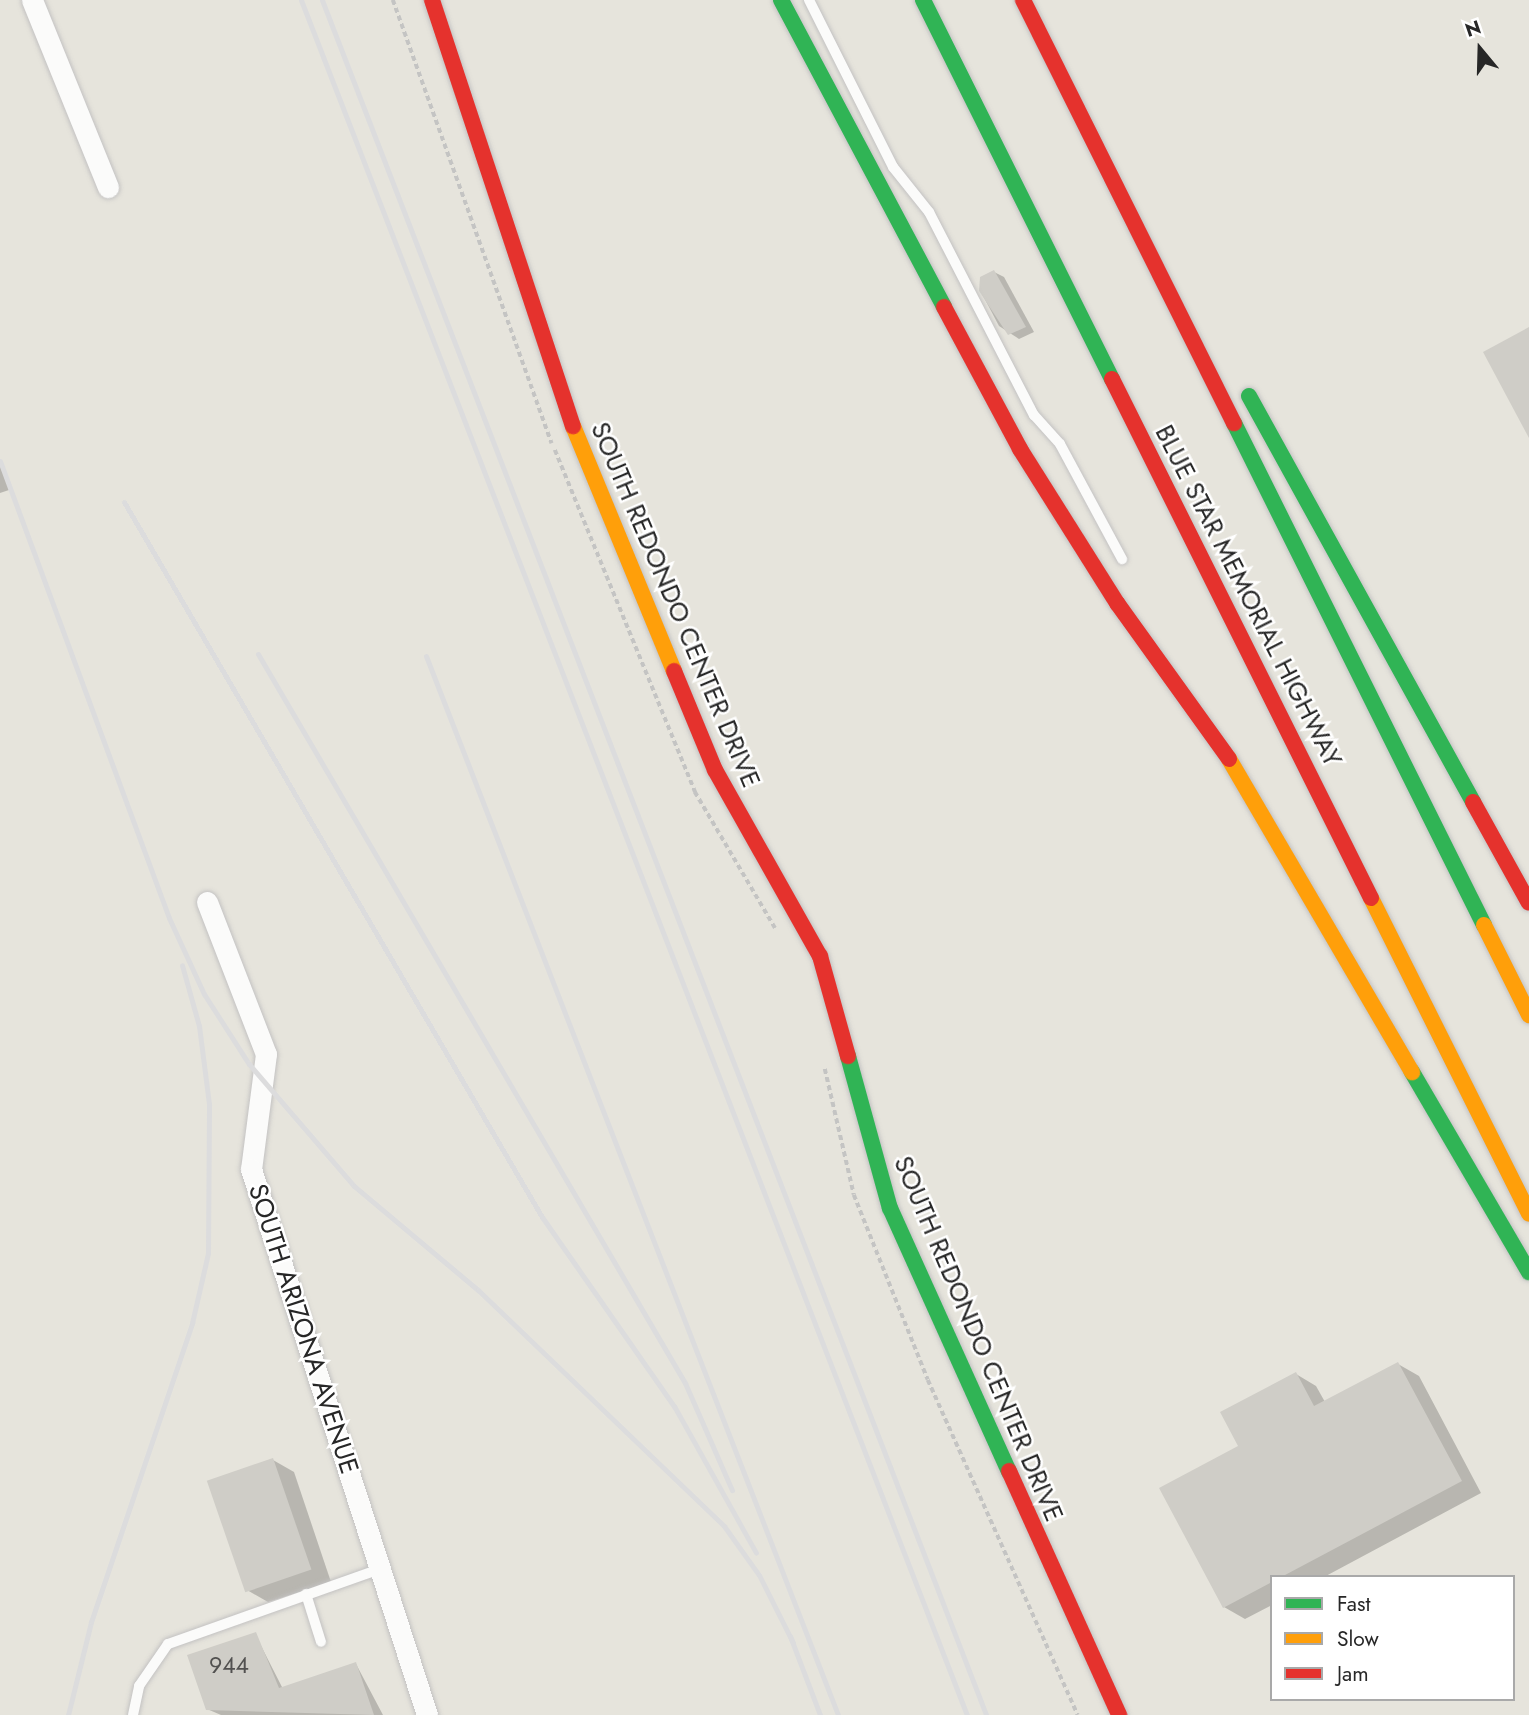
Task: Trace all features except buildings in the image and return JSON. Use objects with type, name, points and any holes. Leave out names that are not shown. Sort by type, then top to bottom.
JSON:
[{"type":"main road","name":"SOUTH REDONDO CENTER DRIVE","points":[[432,0],[575,432],[715,770],[820,956],[890,1208],[1119,1715]]},
{"type":"main road","points":[[781,0],[1020,449],[1117,603],[1214,733]]},
{"type":"main road","name":"BLUE STAR MEMORIAL HIGHWAY","points":[[923,0],[1529,1214]]},
{"type":"main road","points":[[1024,0],[1125,161]]},
{"type":"main road","points":[[1024,0],[1529,1015]]},
{"type":"main road","points":[[1242,383],[1529,903]]},
{"type":"main road","points":[[1158,629],[1214,733],[1529,1272]]},
{"type":"street","points":[[33,0],[108,187]]},
{"type":"street","name":"SOUTH ARIZONA AVENUE","points":[[208,902],[266,1054],[251,1169],[427,1715]]},
{"type":"lane","points":[[809,0],[893,167],[929,212],[1034,415],[1060,444],[1125,565]]},
{"type":"lane","points":[[133,1715],[139,1686],[168,1644],[380,1569]]},
{"type":"lane","points":[[306,1594],[321,1642]]},
{"type":"path","points":[[393,0],[526,379],[695,792],[776,930]]},
{"type":"path","points":[[824,1063],[855,1195],[928,1380],[1078,1715]]},
{"type":"railway","points":[[301,0],[967,1715]]},
{"type":"railway","points":[[322,0],[986,1715]]},
{"type":"railway","points":[[0,461],[169,918],[204,994],[249,1064],[354,1186],[478,1290],[724,1526],[759,1575],[793,1643]]},
{"type":"railway","points":[[124,502],[542,1217],[674,1406],[756,1553]]},
{"type":"railway","points":[[258,654],[685,1383],[732,1490]]},
{"type":"railway","points":[[426,656],[838,1715]]},
{"type":"railway","points":[[68,1715],[91,1622],[192,1323],[208,1253],[209,1104],[199,1026],[182,965]]},
{"type":"railway","points":[[790,1636],[820,1715]]},
{"type":"traffic: fast","points":[[781,0],[944,307]]},
{"type":"traffic: fast","points":[[923,0],[1112,379]]},
{"type":"traffic: fast","points":[[1249,396],[1473,802]]},
{"type":"traffic: fast","points":[[1234,423],[1484,925]]},
{"type":"traffic: fast","points":[[848,1056],[890,1208],[1009,1471]]},
{"type":"traffic: fast","points":[[1412,1072],[1529,1272]]},
{"type":"traffic: slow","points":[[573,426],[674,671]]},
{"type":"traffic: slow","points":[[1229,759],[1412,1072]]},
{"type":"traffic: slow","points":[[1371,898],[1529,1214]]},
{"type":"traffic: slow","points":[[1484,925],[1529,1015]]},
{"type":"traffic: jam","points":[[432,0],[573,426]]},
{"type":"traffic: jam","points":[[1023,0],[1234,423]]},
{"type":"traffic: jam","points":[[944,307],[1020,449],[1117,603],[1229,759]]},
{"type":"traffic: jam","points":[[1112,379],[1371,898]]},
{"type":"traffic: jam","points":[[674,671],[715,770],[820,956],[848,1056]]},
{"type":"traffic: jam","points":[[1473,802],[1529,903]]},
{"type":"traffic: jam","points":[[1009,1471],[1119,1715]]}]
